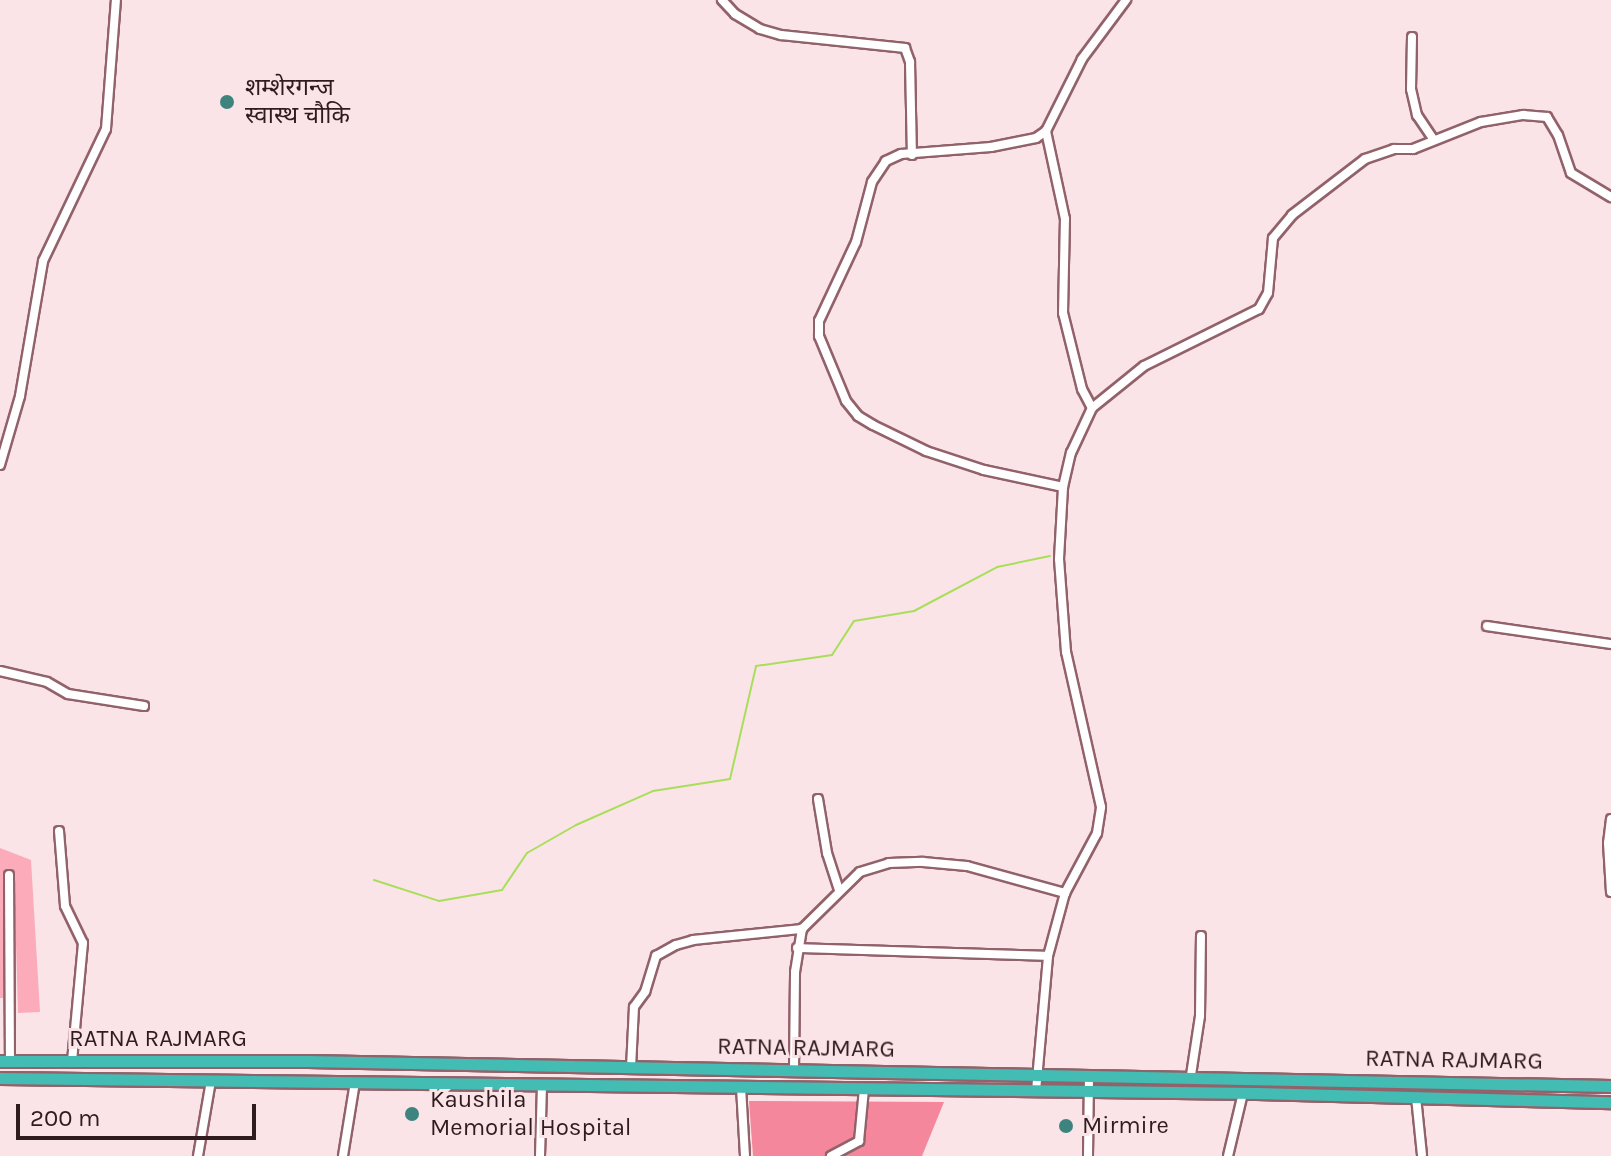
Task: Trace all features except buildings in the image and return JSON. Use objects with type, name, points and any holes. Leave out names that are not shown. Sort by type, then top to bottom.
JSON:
[{"type":"highway","name":"RATNA RAJMARG","points":[[5,1060],[1191,1075],[1611,1086]]},
{"type":"highway","name":"RATNA RAJMARG","points":[[0,1078],[1243,1093],[1611,1102]]},
{"type":"street","points":[[0,465],[20,396],[43,261],[106,129],[116,0]]},
{"type":"street","points":[[722,0],[735,14],[760,29],[781,35],[905,48],[910,62],[912,155]]},
{"type":"street","points":[[1063,487],[1023,481],[926,451],[858,416],[838,385],[819,336],[819,321],[856,242],[878,171],[893,156],[991,147],[1036,138],[1046,131],[1082,59],[1126,0]]},
{"type":"street","points":[[1412,37],[1411,89],[1417,115],[1434,140]]},
{"type":"street","points":[[1036,1091],[1048,956],[1065,893],[1097,833],[1101,807],[1066,652],[1059,559],[1063,487],[1071,453],[1092,408],[1144,366],[1259,309],[1268,293],[1273,238],[1292,215],[1365,159],[1434,140],[1481,122],[1523,115],[1547,117],[1558,135],[1571,173],[1611,197]]},
{"type":"street","points":[[1046,131],[1065,219],[1063,313],[1082,389],[1092,408]]},
{"type":"street","points":[[1487,626],[1611,644]]},
{"type":"street","points":[[0,671],[47,682],[68,694],[144,706]]},
{"type":"street","points":[[818,799],[827,853],[839,889]]},
{"type":"street","points":[[1611,819],[1608,843],[1611,892]]},
{"type":"street","points":[[59,831],[65,906],[83,943],[72,1061]]},
{"type":"street","points":[[794,1070],[797,948],[802,929],[839,889],[860,872],[889,863],[967,866],[1065,893]]},
{"type":"street","points":[[5,1060],[4,890],[9,875]]},
{"type":"street","points":[[631,1068],[632,1014],[645,992],[656,956],[693,940],[802,929]]},
{"type":"street","points":[[1191,1075],[1200,1016],[1201,936]]},
{"type":"street","points":[[797,948],[1048,956]]},
{"type":"street","points":[[1088,1156],[1089,1076]]},
{"type":"street","points":[[198,1156],[211,1081]]},
{"type":"street","points":[[343,1156],[355,1082]]},
{"type":"street","points":[[540,1156],[542,1085]]},
{"type":"street","points":[[741,1087],[745,1156]]},
{"type":"street","points":[[831,1156],[859,1141],[864,1089]]},
{"type":"street","points":[[1228,1156],[1243,1093]]},
{"type":"street","points":[[1416,1097],[1422,1155]]},
{"type":"shaded area","points":[[0,848],[31,860],[40,1012],[18,1013],[14,872],[4,869],[3,998],[0,998]]},
{"type":"shaded area","points":[[749,1101],[944,1102],[922,1156],[753,1156]]},
{"type":"waterway","points":[[374,880],[439,901],[502,890],[527,853],[576,825],[653,791],[730,779],[756,666],[832,655],[854,621],[914,611],[997,567],[1050,556]]},
{"type":"place","name":"शम्शेरगन्ज स्वास्थ चौकि","points":[[227,102]]},
{"type":"place","name":"Kaushila Memorial Hospital","points":[[412,1114]]},
{"type":"place","name":"Mirmire","points":[[1066,1126]]}]
